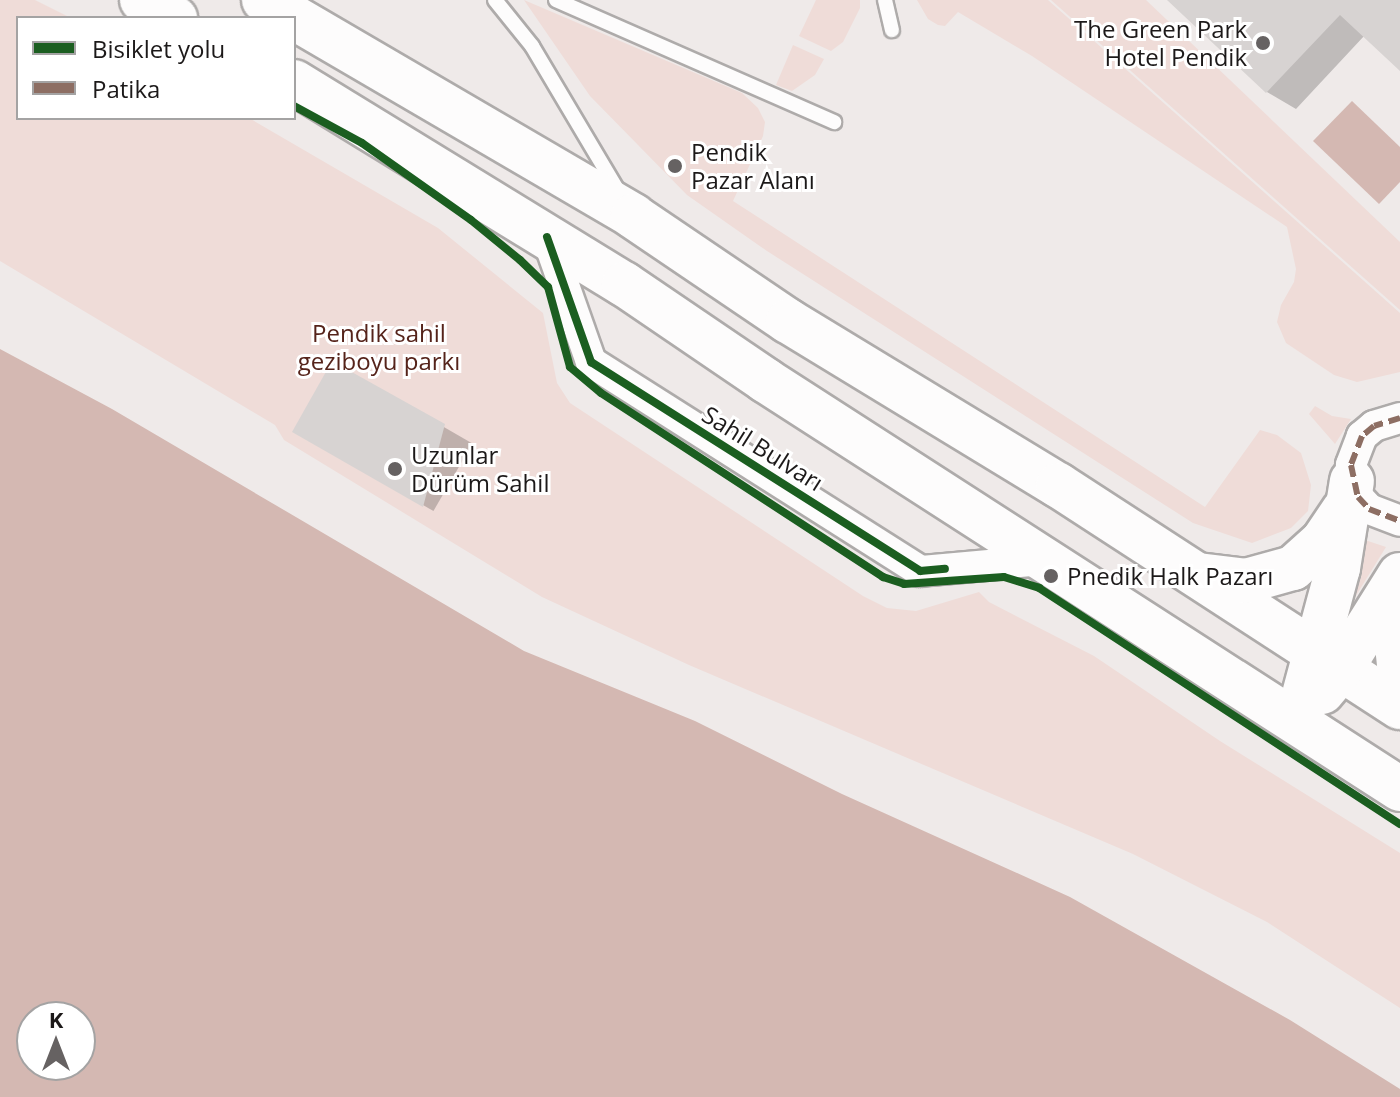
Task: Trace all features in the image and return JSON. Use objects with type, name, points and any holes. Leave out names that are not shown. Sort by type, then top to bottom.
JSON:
[{"type":"highway","points":[[142,0],[171,16]]},
{"type":"highway","points":[[264,0],[291,16]]},
{"type":"highway","points":[[296,19],[633,216],[788,321],[1058,485],[1400,707]]},
{"type":"highway","points":[[296,83],[547,237],[1400,789]]},
{"type":"highway","points":[[1195,574],[1246,581],[1293,568],[1333,530],[1343,514],[1352,481]]},
{"type":"highway","points":[[1328,660],[1352,481]]},
{"type":"highway","points":[[1297,721],[1328,660],[1400,575]]},
{"type":"highway","points":[[1400,593],[1396,636],[1400,675]]},
{"type":"street","name":"Sahil Bulvarı","points":[[547,237],[591,362],[920,571],[1044,560]]},
{"type":"street","points":[[1396,414],[1374,426],[1354,450],[1352,481],[1358,497],[1369,509],[1400,521]]},
{"type":"lane","points":[[495,0],[515,21],[552,77],[633,216]]},
{"type":"lane","points":[[556,0],[834,122]]},
{"type":"lane","points":[[885,0],[892,30]]},
{"type":"green space","name":"Pendik sahil geziboyu parkı","points":[[0,0],[35,0],[67,16],[16,16],[16,120],[252,120],[438,228],[543,313],[557,383],[570,403],[863,596],[887,608],[916,611],[979,592],[989,602],[1094,656],[1220,741],[1400,853],[1400,1008],[1267,922],[1133,854],[689,665],[542,597],[284,440],[275,425],[0,261]]},
{"type":"green space","points":[[524,0],[742,93],[758,108],[765,122],[763,136],[733,201],[1205,507],[1260,430],[1277,435],[1301,453],[1311,485],[1308,511],[1291,528],[1252,543],[1193,523],[767,251],[687,195],[590,96]]},
{"type":"green space","points":[[816,0],[860,0],[860,8],[843,42],[831,51],[799,36]]},
{"type":"green space","points":[[917,0],[1048,0],[1400,313],[1400,372],[1357,382],[1334,375],[1286,343],[1277,322],[1281,305],[1294,282],[1296,269],[1287,227],[1032,56],[958,12],[945,26],[938,25],[928,19]]},
{"type":"green space","points":[[1051,0],[1146,0],[1400,242],[1400,310]]},
{"type":"green space","points":[[793,45],[824,59],[815,75],[792,91],[776,85]]},
{"type":"green space","points":[[1315,406],[1332,416],[1351,419],[1335,444],[1309,414]]},
{"type":"green space","points":[[1362,539],[1386,547],[1339,623]]},
{"type":"shaded area","points":[[1352,101],[1400,147],[1400,182],[1379,204],[1313,141]]},
{"type":"shaded area","points":[[0,349],[112,409],[524,651],[695,721],[842,794],[1070,897],[1290,1020],[1400,1089],[1400,1097],[0,1097]]},
{"type":"building","name":"The Green Park Hotel Pendik","points":[[1167,0],[1400,0],[1400,71],[1340,15],[1266,93]]},
{"type":"building","name":"Uzunlar Dürüm Sahil","points":[[332,361],[445,424],[423,507],[292,432]]},
{"type":"marked path","points":[[1400,418],[1374,426],[1362,436],[1351,465],[1358,497],[1369,509],[1400,521]]},
{"type":"cycle path","points":[[296,107],[362,143],[471,220],[520,260],[548,287],[570,367],[601,393],[883,577],[904,584],[1004,577],[1039,588],[1400,824]]},
{"type":"cycle path","points":[[547,237],[591,362],[920,571],[945,569]]},
{"type":"place","name":"The Green Park Hotel Pendik","points":[[1263,43]]},
{"type":"place","name":"Pendik Pazar Alanı","points":[[675,166]]},
{"type":"place","name":"Uzunlar Dürüm Sahil","points":[[395,469]]},
{"type":"place","name":"Pnedik Halk Pazarı","points":[[1051,576]]}]
